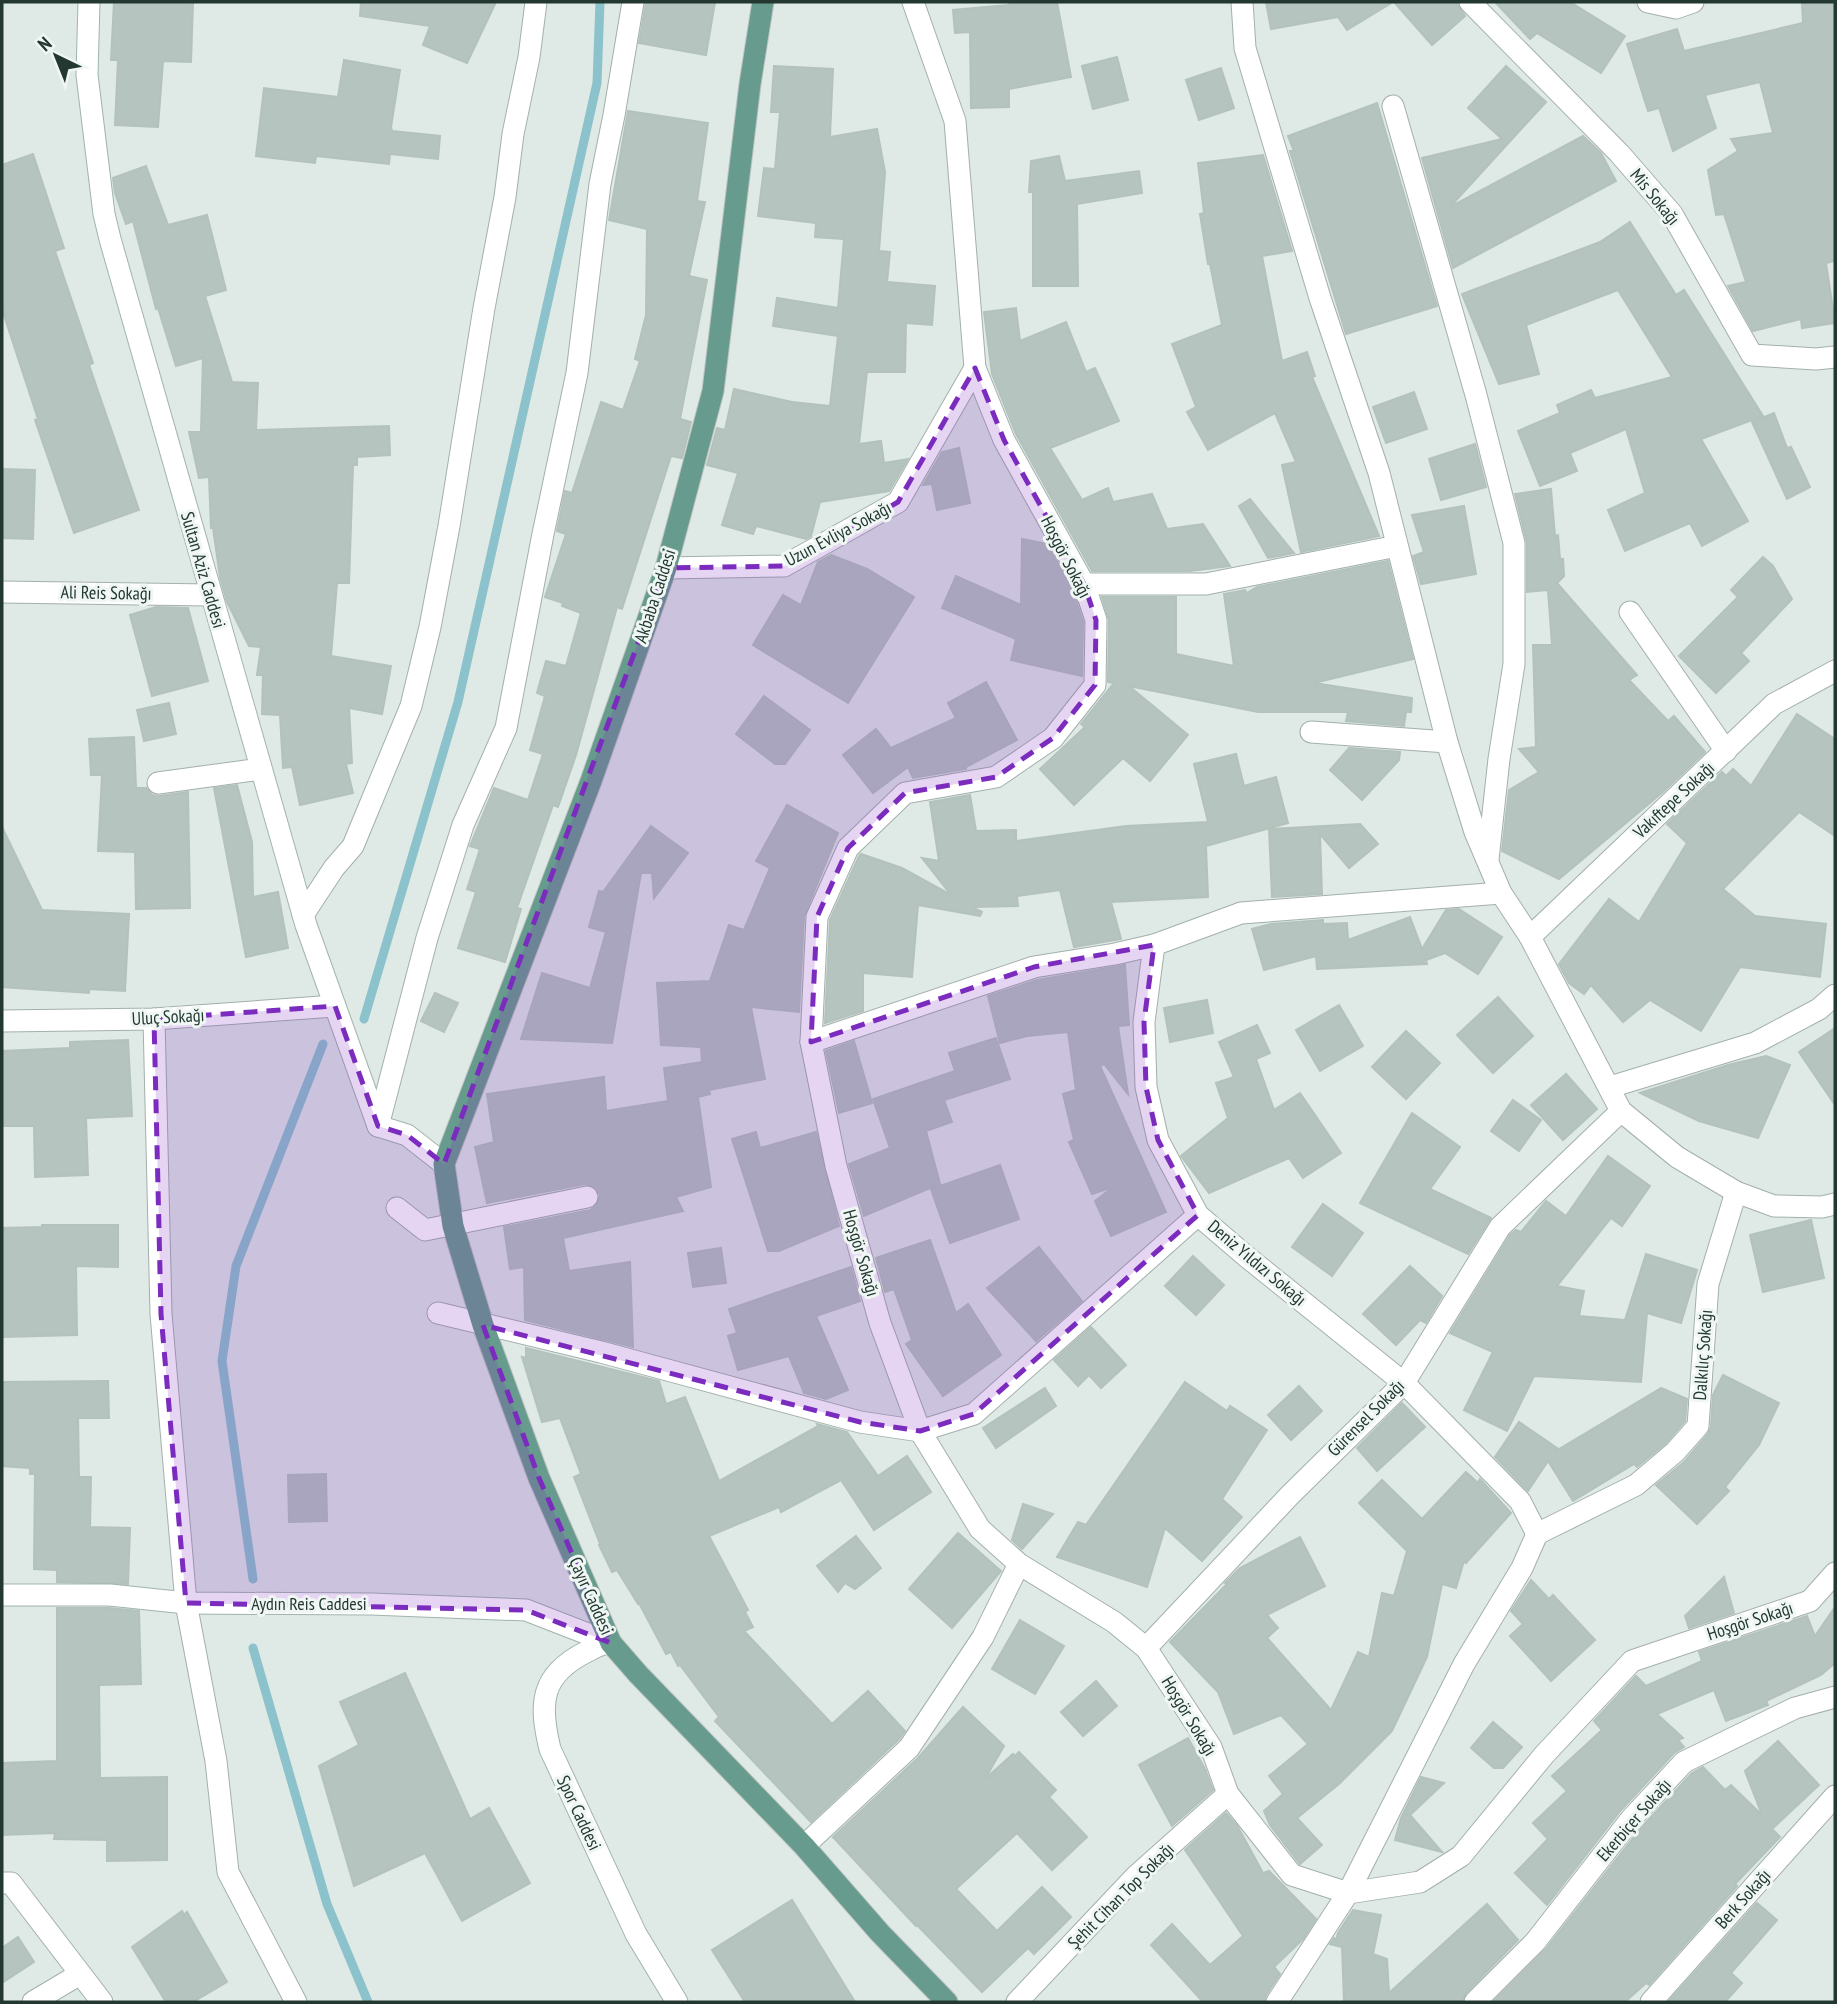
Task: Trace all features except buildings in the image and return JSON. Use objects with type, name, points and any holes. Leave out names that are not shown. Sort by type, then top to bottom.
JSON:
[{"type":"main road","name":"Akbaba Caddesi","points":[[444,1164],[596,769],[666,568],[713,391],[750,84],[763,2]]},
{"type":"main road","name":"Çayır Caddesi","points":[[444,1164],[453,1226],[483,1325],[538,1478],[611,1643],[804,1846],[880,1933],[947,2002]]},
{"type":"street","name":"Sultan Aziz Caddesi","points":[[89,2],[87,75],[104,214],[303,915],[378,1126]]},
{"type":"street","points":[[303,915],[334,868],[353,846],[411,706],[430,627],[449,526],[505,197],[513,134],[529,57],[536,2]]},
{"type":"street","points":[[444,1164],[407,1135],[378,1126],[435,913],[463,825],[506,728],[577,373],[600,184],[633,2]]},
{"type":"street","name":"Hoşgör Sokağı","points":[[913,2],[955,121],[975,368],[1004,440],[1084,584],[1096,620],[1095,685],[1054,738],[996,777],[905,793],[848,848],[817,917],[811,1042],[843,1192],[880,1323],[920,1431],[980,1529],[1019,1564],[1114,1622],[1146,1648],[1211,1747],[1228,1794],[1292,1875],[1348,1893],[1420,1882],[1461,1856],[1544,1755],[1632,1661],[1810,1601],[1835,1573]]},
{"type":"street","points":[[1242,2],[1245,48],[1320,298],[1380,474],[1447,742],[1488,865],[1501,893],[1530,937],[1621,1111],[1678,1157],[1736,1192],[1774,1206],[1822,1207],[1835,1204]]},
{"type":"street","name":"Mis Sokağı","points":[[1470,2],[1619,153],[1672,214],[1752,355],[1816,359],[1835,357]]},
{"type":"street","points":[[1648,2],[1676,8],[1693,2]]},
{"type":"street","points":[[1394,106],[1476,395],[1514,543],[1514,664],[1499,759],[1488,865]]},
{"type":"street","name":"Uzun Evliya Sokağı","points":[[666,568],[784,566],[898,502],[975,368]]},
{"type":"street","points":[[1084,584],[1206,584],[1397,546]]},
{"type":"street","name":"Ali Reis Sokağı","points":[[2,592],[210,595]]},
{"type":"street","name":"Vakıftepe Sokağı","points":[[1530,937],[1726,751],[1629,612]]},
{"type":"street","points":[[1726,751],[1774,704],[1835,671]]},
{"type":"street","points":[[1311,732],[1447,742]]},
{"type":"street","points":[[158,783],[260,769]]},
{"type":"street","points":[[811,1042],[1034,967],[1154,945],[1241,913],[1501,893]]},
{"type":"street","name":"Deniz Yıldızı Sokağı","points":[[1154,945],[1143,1022],[1146,1087],[1158,1140],[1198,1215],[1404,1383],[1520,1501],[1537,1534]]},
{"type":"street","points":[[1609,1087],[1755,1043],[1819,1009],[1835,995]]},
{"type":"street","name":"Uluç Sokağı","points":[[2,1021],[154,1019],[335,1006]]},
{"type":"street","points":[[154,1019],[161,1314],[186,1603],[216,1761],[228,1872],[296,2002]]},
{"type":"street","name":"Gürensel Sokağı","points":[[1146,1648],[1290,1494],[1404,1383],[1500,1227],[1621,1111]]},
{"type":"street","name":"Dalkılıç Sokağı","points":[[1537,1534],[1636,1485],[1675,1452],[1698,1426],[1708,1284],[1736,1192]]},
{"type":"street","points":[[397,1208],[425,1230],[587,1196]]},
{"type":"street","points":[[438,1313],[614,1356],[860,1422],[920,1431],[974,1414],[1198,1215]]},
{"type":"street","points":[[1277,2002],[1348,1893],[1464,1664],[1522,1568],[1537,1534]]},
{"type":"street","points":[[804,1846],[909,1748],[983,1637],[1019,1564]]},
{"type":"street","name":"Aydın Reis Caddesi","points":[[2,1595],[110,1595],[186,1603],[371,1604],[526,1610],[611,1643]]},
{"type":"street","name":"Spor Caddesi","points":[[611,1643],[603,1643],[570,1660],[555,1674],[546,1692],[543,1712],[546,1732],[550,1749],[636,1934],[677,2002]]},
{"type":"street","name":"Ekerbiçer Sokağı","points":[[1475,2002],[1535,1942],[1631,1819],[1684,1762],[1795,1708],[1835,1697]]},
{"type":"street","name":"Şehit Cihan Top Sokağı","points":[[1017,2002],[1137,1875],[1228,1794]]},
{"type":"street","name":"Berk Sokağı","points":[[1651,2002],[1835,1796]]},
{"type":"street","points":[[2,1883],[11,1883],[102,2002]]},
{"type":"street","points":[[33,2002],[80,1974]]},
{"type":"highlighted area","points":[[975,368],[1004,440],[1084,584],[1096,620],[1095,685],[1053,738],[996,777],[905,793],[848,848],[817,917],[811,1042],[1034,967],[1154,945],[1144,1022],[1146,1087],[1158,1140],[1198,1215],[974,1414],[920,1431],[860,1422],[483,1325],[539,1478],[611,1643],[526,1610],[186,1603],[161,1314],[154,1019],[335,1006],[378,1126],[407,1135],[444,1164],[666,568],[784,566],[898,502]]},
{"type":"waterway","points":[[364,1019],[458,702],[597,83],[600,2]]},
{"type":"waterway","points":[[253,1579],[222,1361],[236,1266],[323,1044]]},
{"type":"waterway","points":[[253,1648],[327,1904],[368,2002]]}]
